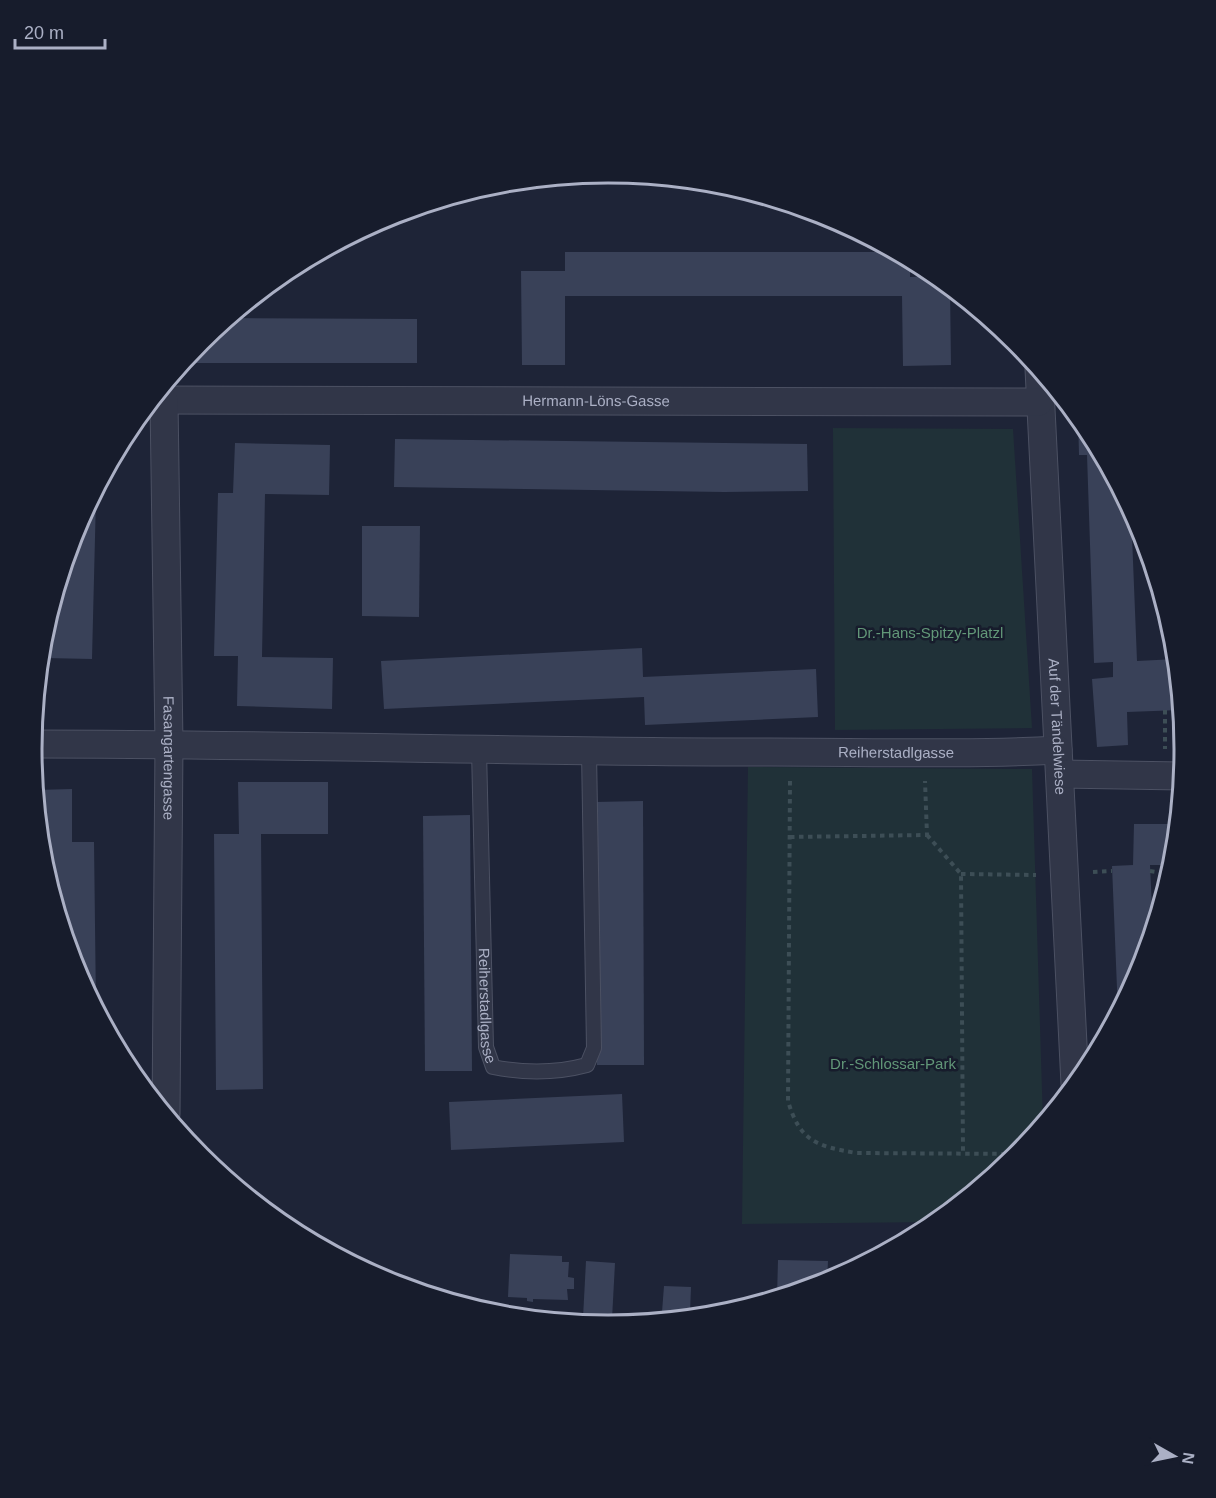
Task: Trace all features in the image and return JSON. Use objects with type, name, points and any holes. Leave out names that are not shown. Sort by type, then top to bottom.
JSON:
[{"type":"street","name":"Hermann-Löns-Gasse","points":[[162,400],[1041,384]]},
{"type":"street","name":"Auf der Tändelwiese","points":[[1042,386],[1059,762],[1078,1064]]},
{"type":"street","name":"Fasangartengasse","points":[[158,405],[169,744],[166,1103]]},
{"type":"street","name":"Reiherstadlgasse","points":[[42,744],[169,744],[589,752],[924,752],[1059,762],[1173,775]]},
{"type":"lane","name":"Reiherstadlgasse","points":[[479,750],[486,1047],[493,1068],[512,1071],[569,1070],[587,1065],[594,1048],[589,752]]},
{"type":"path","points":[[1165,710],[1165,751]]},
{"type":"path","points":[[790,773],[788,1101],[794,1121],[809,1139],[830,1148],[856,1153],[1003,1154]]},
{"type":"path","points":[[925,777],[927,835],[961,874],[963,1154]]},
{"type":"path","points":[[790,837],[927,835]]},
{"type":"path","points":[[1089,872],[1112,871]]},
{"type":"path","points":[[1150,871],[1160,872]]},
{"type":"path","points":[[961,874],[1046,875]]},
{"type":"green space","name":"Dr.-Hans-Spitzy-Platzl","points":[[833,428],[1013,429],[1032,728],[835,730]]},
{"type":"green space","name":"Dr.-Schlossar-Park","points":[[748,767],[1032,769],[1043,1111],[981,1175],[918,1222],[742,1224]]},
{"type":"building","points":[[565,252],[878,252],[910,271],[910,277],[920,277],[950,298],[951,365],[903,366],[902,296],[565,296],[565,365],[522,365],[521,271],[565,271]]},
{"type":"building","points":[[241,318],[417,319],[417,363],[195,363]]},
{"type":"building","points":[[1078,434],[1116,499],[1132,535],[1137,661],[1166,659],[1173,710],[1127,712],[1128,745],[1097,747],[1092,679],[1113,677],[1113,662],[1094,663],[1087,455],[1079,455]]},
{"type":"building","points":[[395,439],[807,444],[808,491],[724,492],[394,487]]},
{"type":"building","points":[[235,443],[330,445],[329,495],[265,494],[262,657],[333,658],[332,709],[237,706],[238,656],[214,656],[218,493],[233,493]]},
{"type":"building","points":[[96,508],[92,659],[50,658],[61,603],[72,567]]},
{"type":"building","points":[[362,526],[420,526],[419,617],[362,616]]},
{"type":"building","points":[[642,648],[643,677],[816,669],[818,717],[645,725],[644,697],[384,709],[381,661]]},
{"type":"building","points":[[238,782],[328,782],[328,834],[261,834],[263,1089],[216,1090],[214,834],[239,834]]},
{"type":"building","points":[[72,789],[72,842],[94,842],[96,990],[72,931],[61,895],[53,859],[43,790]]},
{"type":"building","points":[[643,801],[644,1065],[597,1065],[595,802]]},
{"type":"building","points":[[470,815],[472,1071],[425,1071],[423,816]]},
{"type":"building","points":[[1134,824],[1169,824],[1162,865],[1150,865],[1152,905],[1131,966],[1117,996],[1112,866],[1133,865]]},
{"type":"building","points":[[622,1094],[624,1142],[451,1150],[449,1102]]},
{"type":"building","points":[[510,1254],[562,1256],[562,1262],[569,1262],[568,1277],[574,1278],[574,1289],[567,1289],[568,1300],[533,1299],[533,1302],[527,1301],[527,1298],[508,1297]]},
{"type":"building","points":[[778,1260],[828,1261],[828,1271],[777,1289]]},
{"type":"building","points":[[586,1261],[615,1263],[612,1315],[583,1314]]},
{"type":"building","points":[[664,1286],[691,1287],[690,1309],[662,1312]]}]
